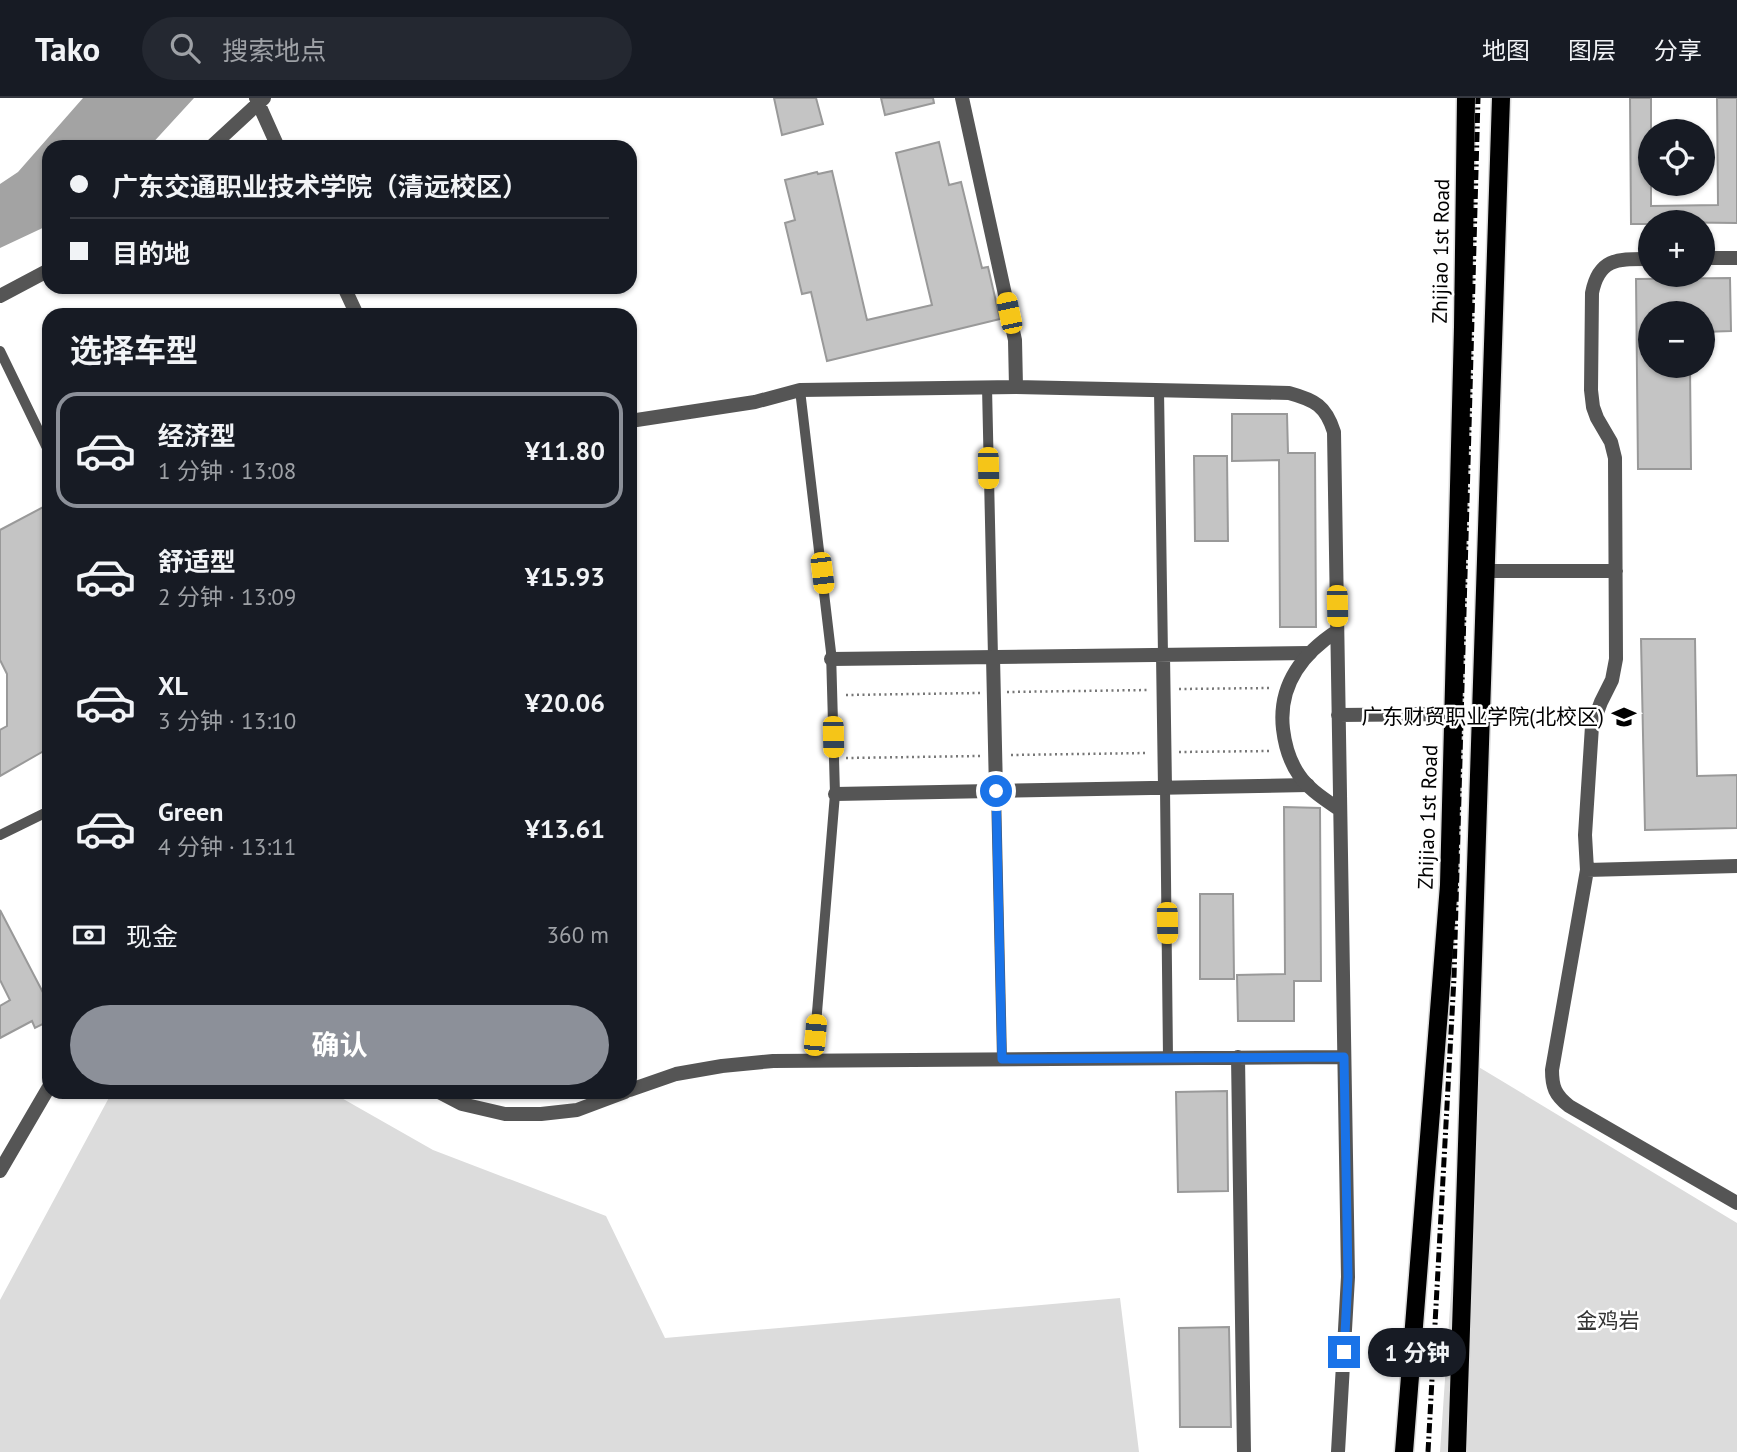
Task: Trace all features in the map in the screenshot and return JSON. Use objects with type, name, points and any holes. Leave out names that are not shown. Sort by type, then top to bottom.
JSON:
[{"type":"main road","name":"Zhijiao 1st Road","points":[[1404,1452],[1449,885],[1466,98]]},
{"type":"main road","points":[[1457,1452],[1502,98]]},
{"type":"street","points":[[962,98],[1015,340],[1016,387]]},
{"type":"street","points":[[218,140],[259,100],[275,140]]},
{"type":"street","points":[[1715,258],[1737,258]]},
{"type":"street","points":[[1638,259],[1611,261],[1595,279],[1592,293],[1593,407],[1611,442],[1615,458],[1616,660],[1612,680],[1592,726],[1585,835],[1587,870],[1552,1082],[1558,1097],[1569,1106],[1737,1203]]},
{"type":"street","points":[[0,296],[42,274]]},
{"type":"street","points":[[637,420],[755,402],[800,390],[987,387],[1289,393],[1306,397],[1329,417],[1334,432],[1348,1277],[1338,1452]]},
{"type":"street","points":[[1486,571],[1616,570]]},
{"type":"street","points":[[1337,631],[1319,643],[1289,681],[1283,701],[1282,720],[1287,751],[1300,777],[1316,793],[1340,810]]},
{"type":"street","points":[[831,659],[1310,653]]},
{"type":"street","points":[[1163,655],[1165,788]]},
{"type":"street","points":[[993,657],[996,791]]},
{"type":"street","points":[[1338,715],[1454,714]]},
{"type":"street","points":[[835,794],[1308,785]]},
{"type":"street","points":[[1587,870],[1737,866]]},
{"type":"street","points":[[637,1088],[676,1074],[773,1061],[1344,1057]]},
{"type":"street","points":[[1238,1058],[1244,1452]]},
{"type":"street","points":[[0,1171],[42,1099]]},
{"type":"street","points":[[452,1099],[462,1104],[505,1114],[541,1114],[578,1110],[607,1099]]},
{"type":"lane","points":[[0,351],[42,438]]},
{"type":"lane","points":[[987,387],[993,657]]},
{"type":"lane","points":[[800,390],[831,659],[835,794],[813,1061]]},
{"type":"lane","points":[[1158,390],[1163,655]]},
{"type":"lane","points":[[1165,788],[1168,1058]]},
{"type":"lane","points":[[996,791],[1002,1059]]},
{"type":"lane","points":[[0,835],[42,814]]},
{"type":"path","points":[[832,695],[1287,687]]},
{"type":"path","points":[[834,758],[1287,751]]},
{"type":"green space","name":"金鸡岩","points":[[1467,1060],[1737,1223],[1737,1452],[1440,1452]]},
{"type":"green space","points":[[108,1099],[343,1099],[433,1150],[606,1216],[665,1338],[1120,1298],[1139,1452],[0,1452],[0,1300]]},
{"type":"shaded area","points":[[83,98],[194,98],[155,140],[46,140]]},
{"type":"shaded area","points":[[42,145],[42,228],[0,248],[0,184],[18,172]]},
{"type":"building","points":[[774,98],[816,98],[823,124],[782,135]]},
{"type":"building","points":[[881,98],[933,98],[934,103],[885,115]]},
{"type":"building","points":[[1630,98],[1651,98],[1651,119],[1638,119],[1638,196],[1651,196],[1651,206],[1718,205],[1717,98],[1737,98],[1737,223],[1715,223],[1715,210],[1638,210],[1638,224],[1631,224]]},
{"type":"building","points":[[939,142],[949,185],[961,182],[982,268],[988,267],[1000,319],[827,361],[811,292],[802,294],[785,223],[795,220],[785,180],[832,171],[867,320],[932,305],[896,153]]},
{"type":"building","points":[[1715,278],[1730,278],[1731,331],[1715,332],[1715,301],[1638,301],[1638,378],[1690,378],[1691,469],[1638,469],[1636,279],[1638,287],[1715,287]]},
{"type":"building","points":[[1232,414],[1287,414],[1288,453],[1315,453],[1316,627],[1280,627],[1279,460],[1232,461]]},
{"type":"building","points":[[1194,456],[1227,456],[1228,541],[1195,541]]},
{"type":"building","points":[[42,508],[42,752],[0,776],[0,730],[7,726],[7,674],[0,660],[0,530]]},
{"type":"building","points":[[1641,639],[1695,639],[1697,776],[1737,775],[1737,828],[1645,830]]},
{"type":"building","points":[[1284,807],[1320,808],[1321,981],[1294,981],[1294,1021],[1238,1021],[1237,975],[1285,974]]},
{"type":"building","points":[[1200,894],[1233,894],[1234,979],[1200,979]]},
{"type":"building","points":[[0,910],[42,991],[42,1024],[35,1028],[32,1021],[0,1038],[0,1006],[10,1000],[0,980]]},
{"type":"building","points":[[1227,1091],[1228,1191],[1178,1192],[1176,1092]]},
{"type":"building","points":[[1229,1327],[1231,1427],[1180,1427],[1179,1328]]},
{"type":"railway","points":[[1428,1452],[1454,978],[1478,98]]},
{"type":"place","name":"广东财贸职业学院(北校区)","points":[[1624,717]]},
{"type":"route","points":[[996,791],[1002,1059],[1344,1057],[1348,1277],[1344,1352]]}]
